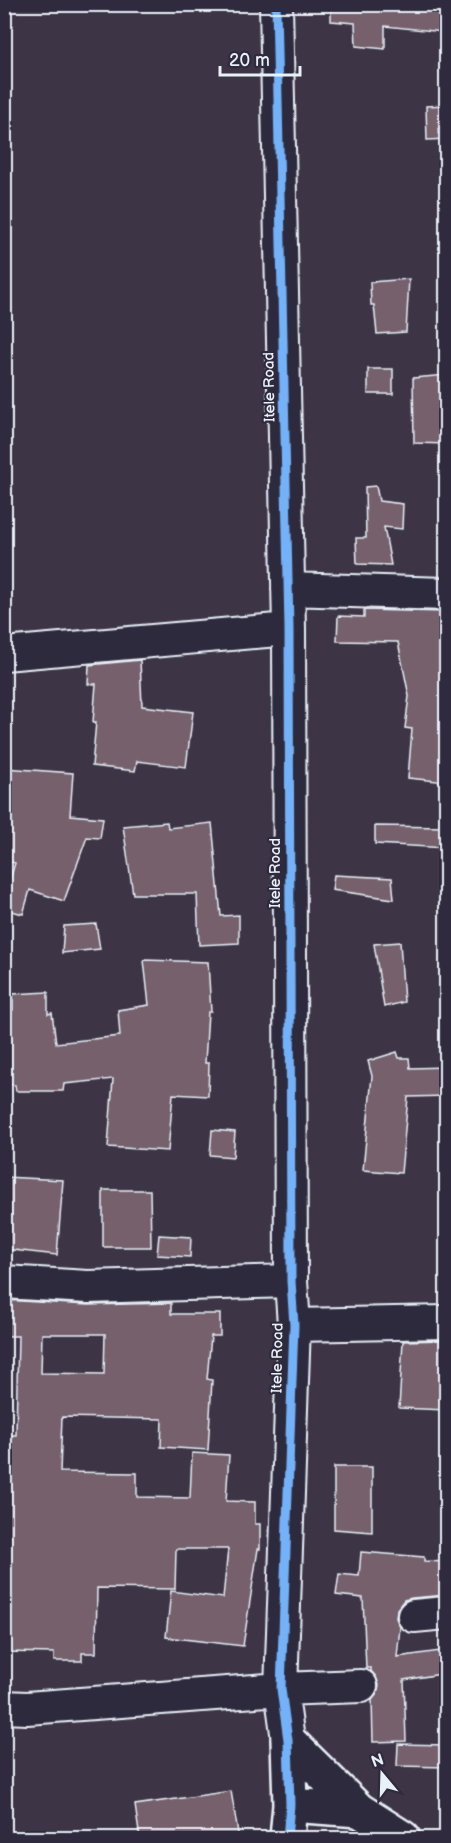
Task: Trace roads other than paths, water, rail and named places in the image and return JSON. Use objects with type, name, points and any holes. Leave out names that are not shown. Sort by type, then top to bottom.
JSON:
[{"type":"street","name":"Itele Road","points":[[276,4],[289,629],[291,1281],[294,1325],[281,1689],[288,1740]]},
{"type":"street","points":[[288,589],[447,594]]},
{"type":"street","points":[[4,654],[289,629]]},
{"type":"street","points":[[4,1282],[88,1287],[291,1281]]},
{"type":"street","points":[[294,1325],[447,1322]]},
{"type":"street","points":[[414,1616],[447,1613]]},
{"type":"street","points":[[4,1707],[27,1708],[281,1689],[361,1686]]},
{"type":"street","points":[[287,1839],[290,1805],[288,1740]]},
{"type":"street","points":[[288,1740],[359,1810],[403,1839]]},
{"type":"street","points":[[290,1805],[359,1810]]}]
